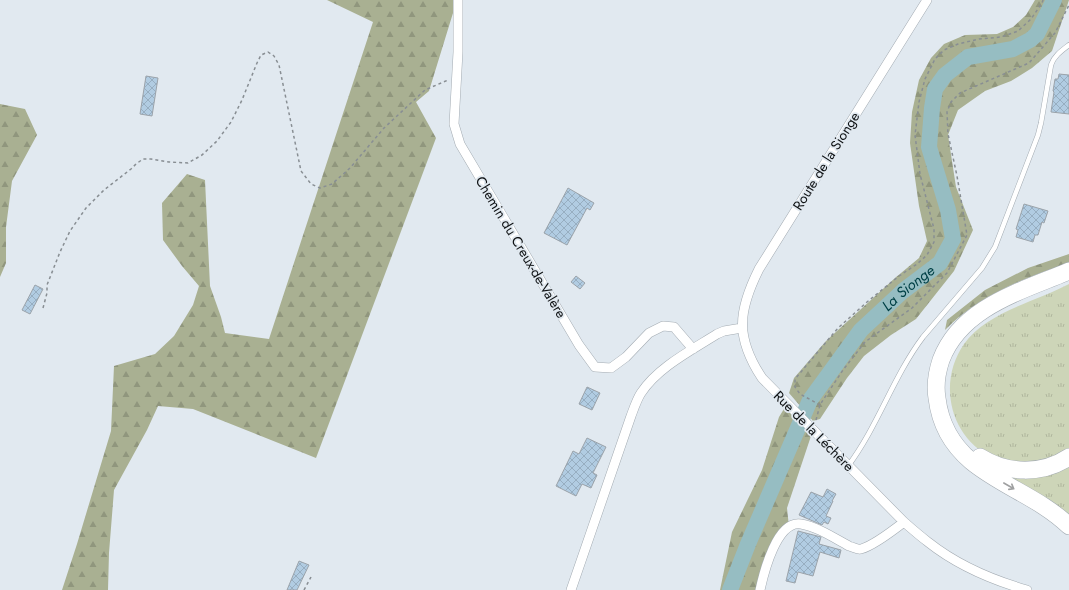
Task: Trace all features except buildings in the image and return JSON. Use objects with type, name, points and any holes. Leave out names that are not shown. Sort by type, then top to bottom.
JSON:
[{"type":"highway","points":[[1069,271],[1003,299],[981,311],[967,322],[954,336],[944,352],[938,370],[936,390],[938,410],[944,427],[964,455],[988,473],[1046,508],[1069,526]]},
{"type":"highway","points":[[1069,279],[1002,308],[971,328],[957,345],[951,356],[946,369],[944,389],[946,408],[950,420],[961,440],[985,460],[996,466],[1028,471],[1050,467],[1069,457]]},
{"type":"street","name":"Chemin du Creux-de-Valère","points":[[458,0],[454,124],[460,144],[579,345],[595,367],[611,368],[626,357],[649,333],[663,326],[674,328],[692,349]]},
{"type":"street","name":"Route de la Sionge","points":[[742,328],[746,298],[759,269],[927,0]]},
{"type":"street","points":[[571,590],[640,393],[653,378],[692,349],[724,331],[742,328]]},
{"type":"street","name":"Rue de la Léchère","points":[[742,328],[744,342],[749,355],[762,378],[904,522],[928,543],[950,558],[1003,583],[1027,590]]},
{"type":"street","points":[[760,590],[768,560],[780,536],[789,527],[796,524],[801,524],[860,549],[873,543],[904,522]]},
{"type":"lane","points":[[848,466],[861,448],[916,346],[982,268],[992,254],[1038,135],[1051,65],[1056,56],[1069,45]]},
{"type":"path","points":[[820,405],[800,394],[795,387],[795,379],[838,328],[867,302],[927,255],[934,242],[934,229],[920,174],[915,135],[921,94],[925,79],[935,59],[944,50],[958,44],[1001,37],[1018,31],[1031,19],[1043,0]]},
{"type":"path","points":[[813,430],[820,405],[865,342],[912,308],[947,273],[967,235],[948,134],[947,112],[951,102],[960,93],[1029,63],[1055,33],[1069,5]]},
{"type":"path","points":[[43,308],[47,293],[47,285],[60,252],[70,230],[86,208],[104,190],[143,159],[188,163],[202,155],[217,141],[231,122],[242,100],[256,63],[261,55],[268,52],[274,56],[279,64],[301,171],[311,184],[320,188],[332,184],[350,168],[384,128],[425,90],[447,81],[456,75]]},
{"type":"path","points":[[304,590],[311,577]]},
{"type":"green space","points":[[327,0],[457,0],[429,91],[416,102],[436,138],[316,458],[193,409],[158,406],[147,430],[114,490],[109,553],[108,590],[62,590],[111,431],[114,366],[155,354],[174,336],[193,305],[199,286],[163,240],[162,203],[187,174],[205,180],[210,286],[225,333],[269,339],[373,22]]},
{"type":"green space","points":[[1035,0],[1069,0],[1052,51],[1032,68],[1011,81],[985,91],[958,110],[948,135],[956,187],[973,230],[954,271],[916,319],[891,335],[864,356],[847,378],[820,419],[813,421],[789,393],[794,378],[826,341],[919,258],[927,241],[919,206],[910,143],[912,112],[919,80],[931,58],[944,44],[965,35],[997,34],[1013,27],[1026,15]]},
{"type":"green space","points":[[0,104],[25,109],[37,135],[12,181],[6,227],[6,263],[0,277]]},
{"type":"green space","points":[[1069,254],[1069,263],[1035,275],[987,297],[958,318],[945,330],[947,320],[985,290],[1028,268]]},
{"type":"green space","points":[[1069,284],[1069,450],[1030,465],[1014,464],[993,458],[978,449],[967,437],[958,423],[952,408],[950,392],[951,375],[956,359],[964,344],[985,324],[1012,309]]},
{"type":"green space","points":[[787,404],[813,430],[787,508],[789,527],[784,532],[760,590],[720,590],[732,532],[762,470],[779,417]]},
{"type":"green space","points":[[1069,462],[1069,522],[986,464]]},
{"type":"waterway","name":"La Sionge","points":[[730,590],[748,544],[810,400],[861,330],[903,291],[940,263],[953,239],[948,210],[929,147],[935,89],[945,75],[968,57],[1013,49],[1030,40],[1037,34],[1054,0]]}]
